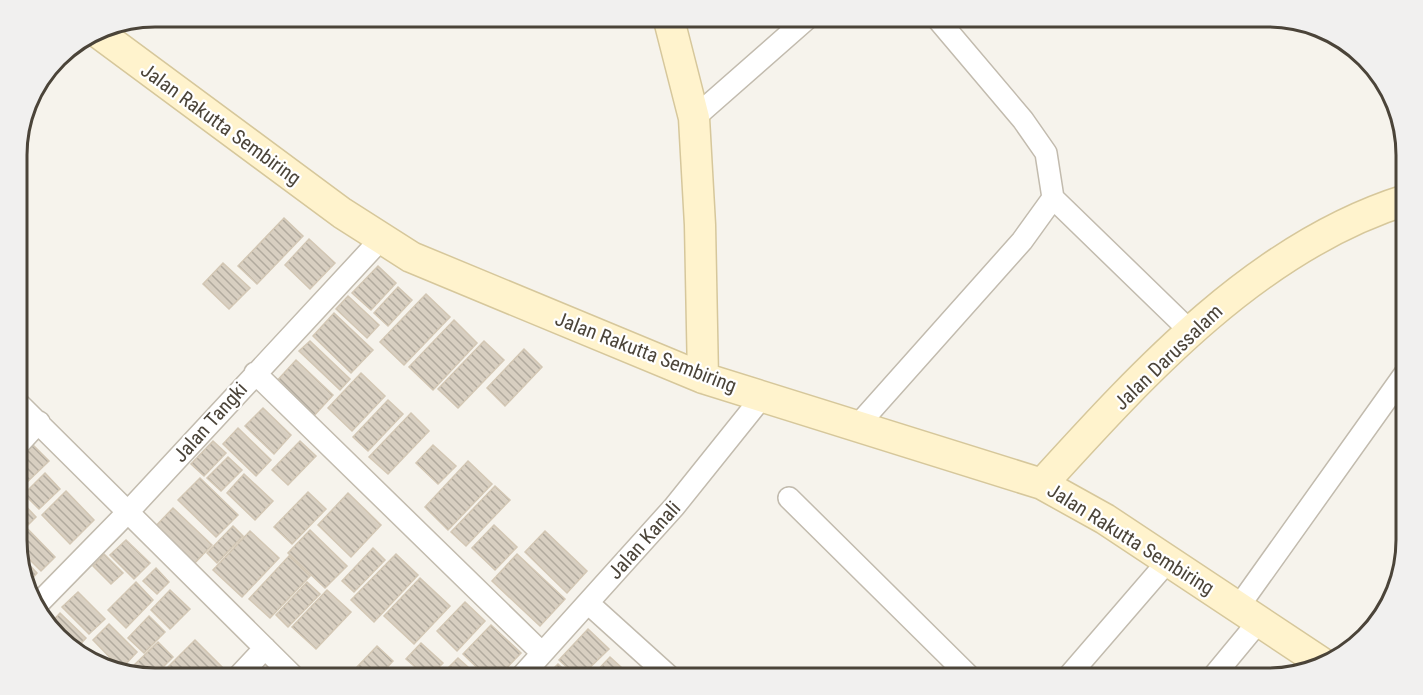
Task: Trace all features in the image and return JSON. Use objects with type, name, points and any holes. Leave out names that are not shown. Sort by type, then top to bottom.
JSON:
[{"type":"main road","points":[[671,27],[694,118],[700,225],[703,378]]},
{"type":"main road","name":"Jalan Rakutta Sembiring","points":[[105,37],[342,213],[411,257],[703,378],[1042,484],[1106,519],[1316,659]]},
{"type":"main road","name":"Jalan Darussalam","points":[[1042,484],[1190,331],[1240,290],[1288,257],[1374,210],[1396,203]]},
{"type":"street","points":[[694,118],[797,27]]},
{"type":"street","points":[[943,27],[1023,120],[1046,153],[1053,198],[1190,331]]},
{"type":"street","points":[[858,425],[1022,241],[1053,198]]},
{"type":"street","name":"Jalan Tangki","points":[[42,600],[127,513],[382,238]]},
{"type":"street","points":[[255,373],[542,653]]},
{"type":"street","points":[[1218,668],[1250,613],[1396,387]]},
{"type":"street","name":"Jalan Kanali","points":[[529,668],[674,507],[763,396]]},
{"type":"street","points":[[27,411],[285,668]]},
{"type":"street","points":[[27,436],[39,422]]},
{"type":"street","points":[[789,498],[961,668]]},
{"type":"street","points":[[1076,668],[1168,561]]},
{"type":"street","points":[[588,603],[660,668]]},
{"type":"street","points":[[246,668],[265,648]]},
{"type":"building","points":[[284,218],[303,236],[257,284],[238,266]]},
{"type":"building","points":[[309,239],[335,263],[310,289],[285,265]]},
{"type":"building","points":[[223,263],[250,288],[229,309],[203,284]]},
{"type":"building","points":[[378,266],[396,283],[371,310],[352,293]]},
{"type":"building","points":[[398,287],[412,300],[388,326],[374,313]]},
{"type":"building","points":[[426,294],[450,317],[404,365],[380,342]]},
{"type":"building","points":[[348,296],[379,325],[367,338],[336,309]]},
{"type":"building","points":[[334,313],[373,350],[351,373],[313,336]]},
{"type":"building","points":[[454,320],[477,343],[433,390],[409,367]]},
{"type":"building","points":[[310,341],[350,379],[340,390],[299,351]]},
{"type":"building","points":[[484,341],[504,360],[458,408],[438,389]]},
{"type":"building","points":[[524,349],[542,367],[505,406],[487,388]]},
{"type":"building","points":[[296,360],[333,395],[311,419],[274,384]]},
{"type":"building","points":[[361,373],[385,396],[352,431],[328,408]]},
{"type":"building","points":[[388,400],[403,414],[368,451],[353,437]]},
{"type":"building","points":[[263,408],[291,435],[274,454],[245,426]]},
{"type":"building","points":[[411,413],[429,431],[388,474],[369,457]]},
{"type":"building","points":[[238,428],[271,460],[256,476],[223,444]]},
{"type":"building","points":[[213,441],[226,453],[204,476],[191,464]]},
{"type":"building","points":[[300,441],[316,456],[288,485],[272,470]]},
{"type":"building","points":[[31,443],[49,461],[27,482],[27,447]]},
{"type":"building","points":[[433,445],[456,466],[438,484],[416,463]]},
{"type":"building","points":[[228,457],[242,470],[221,491],[207,478]]},
{"type":"building","points":[[468,461],[492,484],[448,530],[425,507]]},
{"type":"building","points":[[45,473],[60,489],[39,509],[27,497],[27,491]]},
{"type":"building","points":[[244,474],[273,501],[255,520],[227,493]]},
{"type":"building","points":[[200,478],[238,515],[216,537],[178,500]]},
{"type":"building","points":[[495,486],[510,500],[466,546],[451,532]]},
{"type":"building","points":[[66,491],[94,520],[70,544],[42,515]]},
{"type":"building","points":[[308,492],[326,509],[292,544],[274,527]]},
{"type":"building","points":[[348,493],[381,525],[351,557],[318,525]]},
{"type":"building","points":[[27,508],[36,517],[27,524]]},
{"type":"building","points":[[173,508],[212,545],[191,567],[152,530]]},
{"type":"building","points":[[494,525],[517,547],[495,570],[472,548]]},
{"type":"building","points":[[233,526],[243,536],[217,563],[207,553]]},
{"type":"building","points":[[27,528],[55,557],[41,571],[28,558]]},
{"type":"building","points":[[310,530],[347,566],[325,588],[288,553]]},
{"type":"building","points":[[250,531],[279,558],[242,597],[213,570]]},
{"type":"building","points":[[545,531],[587,571],[567,593],[525,552]]},
{"type":"building","points":[[126,540],[150,563],[134,579],[110,555]]},
{"type":"building","points":[[373,548],[385,560],[354,592],[342,581]]},
{"type":"building","points":[[104,554],[123,573],[111,584],[93,566]]},
{"type":"building","points":[[396,554],[418,575],[374,622],[351,600]]},
{"type":"building","points":[[517,554],[565,599],[540,626],[492,581]]},
{"type":"building","points":[[289,556],[310,576],[270,618],[249,599]]},
{"type":"building","points":[[30,565],[37,573],[33,578]]},
{"type":"building","points":[[156,568],[169,582],[157,594],[143,581]]},
{"type":"building","points":[[420,578],[450,606],[414,644],[384,616]]},
{"type":"building","points":[[136,582],[153,600],[126,628],[108,610]]},
{"type":"building","points":[[307,582],[320,594],[288,627],[276,615]]},
{"type":"building","points":[[170,590],[190,609],[170,629],[151,610]]},
{"type":"building","points":[[327,590],[351,612],[316,649],[292,627]]},
{"type":"building","points":[[78,592],[105,619],[89,634],[62,607]]},
{"type":"building","points":[[465,602],[485,621],[457,651],[437,631]]},
{"type":"building","points":[[60,613],[86,638],[81,644],[54,619]]},
{"type":"building","points":[[149,616],[165,632],[144,653],[128,638]]},
{"type":"building","points":[[109,624],[137,652],[125,665],[122,664],[113,661],[93,640]]},
{"type":"building","points":[[491,625],[521,653],[507,668],[478,668],[463,654]]},
{"type":"building","points":[[588,629],[609,649],[589,668],[568,668],[559,660]]},
{"type":"building","points":[[195,640],[223,668],[167,668]]},
{"type":"building","points":[[158,642],[173,657],[162,668],[133,666]]},
{"type":"building","points":[[421,643],[443,663],[438,668],[416,668],[406,659]]},
{"type":"building","points":[[377,646],[393,661],[386,668],[357,667]]},
{"type":"building","points":[[610,657],[622,668],[600,668]]},
{"type":"building","points":[[458,658],[469,668],[448,668]]}]
